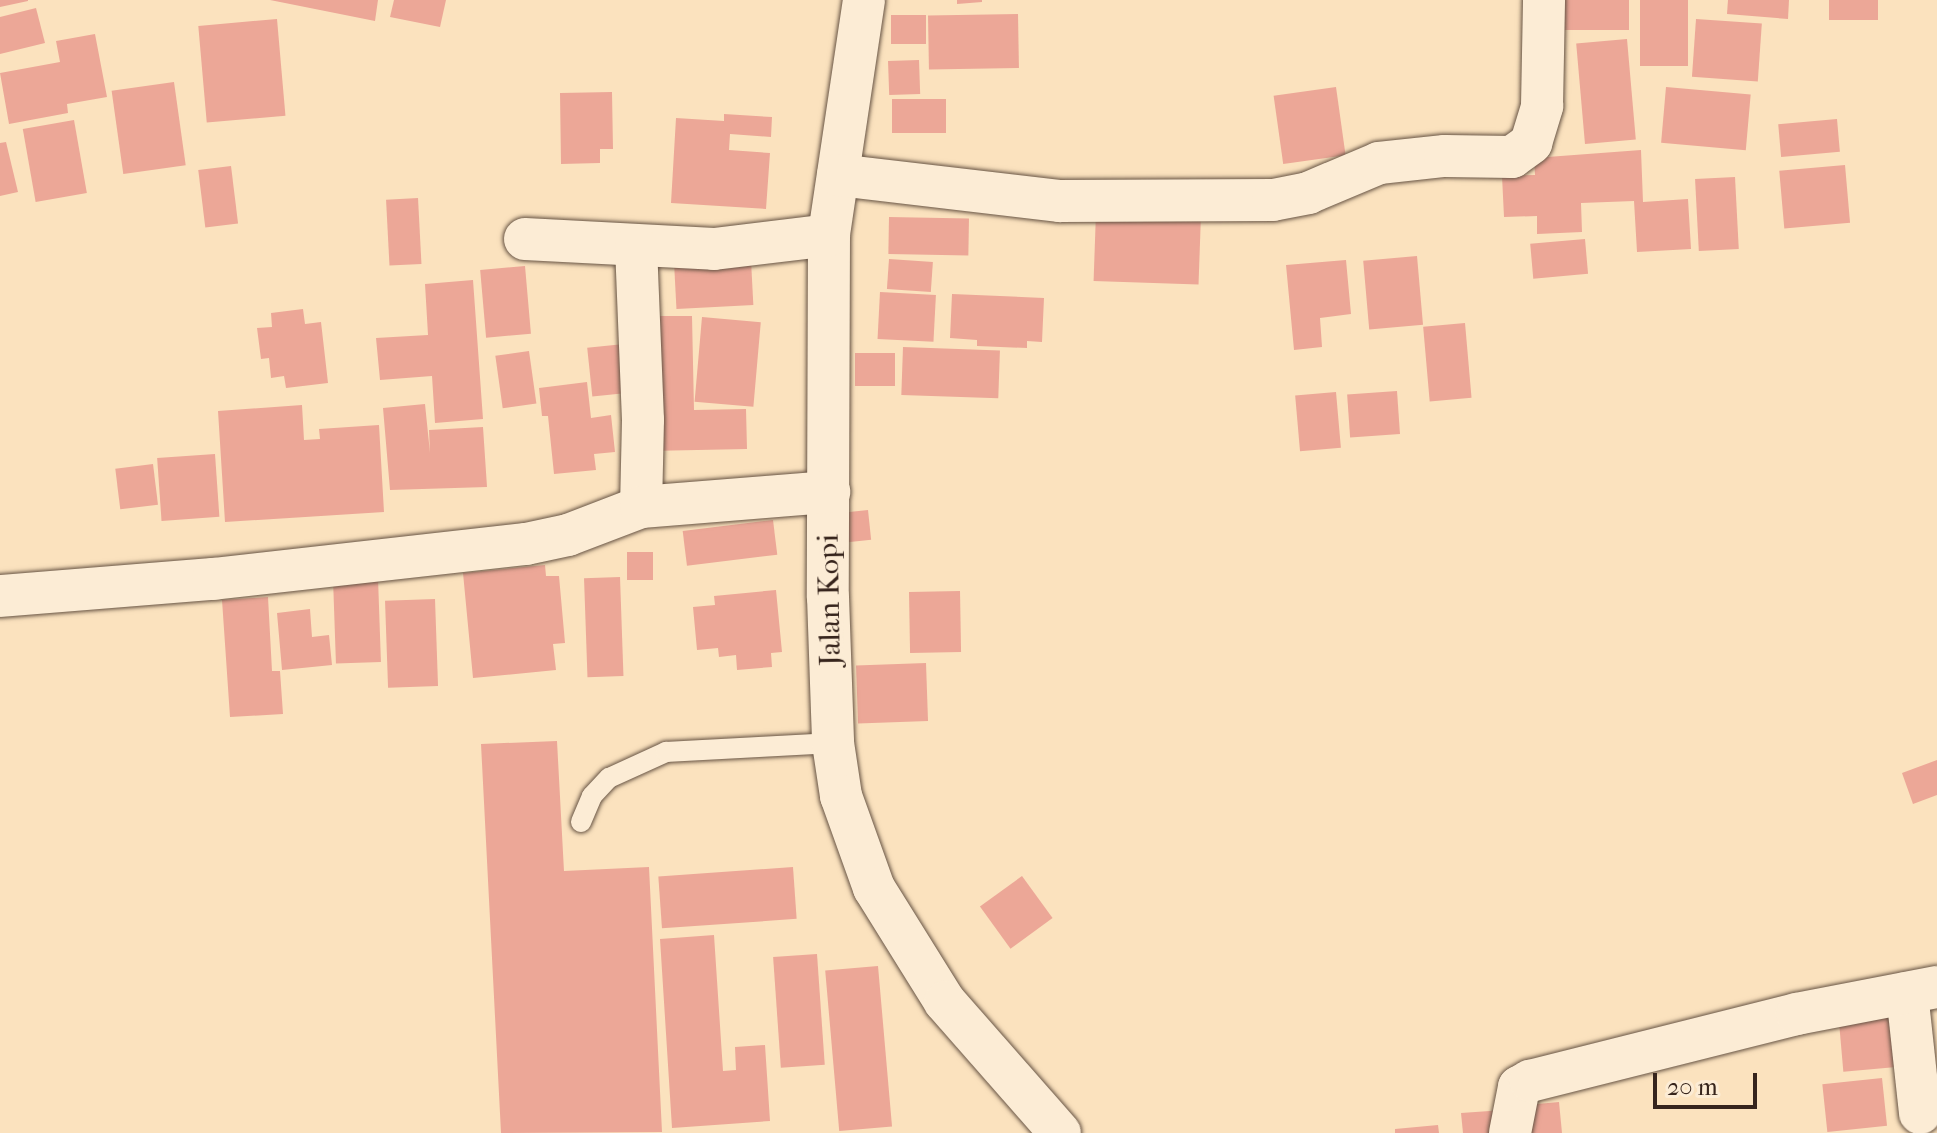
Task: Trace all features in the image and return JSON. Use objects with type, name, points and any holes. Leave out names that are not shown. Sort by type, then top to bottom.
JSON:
[{"type":"street","name":"Jalan Kopi","points":[[864,0],[829,235],[833,743],[841,796],[874,888],[945,1002],[1060,1133]]},
{"type":"street","points":[[838,175],[1060,201],[1273,200],[1308,193],[1379,163],[1445,156],[1512,157],[1531,143],[1542,106],[1544,0]]},
{"type":"street","points":[[525,239],[714,249],[829,235]]},
{"type":"street","points":[[636,246],[643,420],[641,507]]},
{"type":"street","points":[[0,596],[213,579],[526,544],[568,535],[641,507],[829,492]]},
{"type":"street","points":[[1510,1133],[1519,1087],[1530,1081],[1797,1014],[1922,990],[1920,1113]]},
{"type":"lane","points":[[581,822],[592,796],[609,778],[666,752],[833,743]]},
{"type":"building","points":[[0,0],[28,0],[28,1],[0,7]]},
{"type":"building","points":[[270,0],[378,0],[375,21]]},
{"type":"building","points":[[394,0],[446,0],[440,27],[390,17]]},
{"type":"building","points":[[957,0],[982,0],[982,2],[957,4]]},
{"type":"building","points":[[1557,0],[1629,0],[1629,30],[1557,30]]},
{"type":"building","points":[[1640,0],[1688,0],[1688,66],[1640,66]]},
{"type":"building","points":[[1728,0],[1789,0],[1788,19],[1727,14]]},
{"type":"building","points":[[1829,0],[1878,0],[1878,20],[1829,20]]},
{"type":"building","points":[[36,8],[45,43],[0,54],[0,17]]},
{"type":"building","points":[[1018,14],[1019,68],[929,70],[928,16]]},
{"type":"building","points":[[891,15],[926,15],[926,44],[891,44]]},
{"type":"building","points":[[277,19],[285,116],[207,123],[198,26]]},
{"type":"building","points":[[1696,19],[1762,24],[1758,81],[1692,77]]},
{"type":"building","points":[[95,34],[107,97],[67,104],[68,113],[9,124],[0,73],[60,62],[56,41]]},
{"type":"building","points":[[1627,39],[1636,140],[1585,144],[1576,43]]},
{"type":"building","points":[[919,60],[920,94],[889,95],[888,61]]},
{"type":"building","points":[[174,82],[186,165],[123,174],[112,91]]},
{"type":"building","points":[[1336,87],[1346,155],[1283,164],[1274,96]]},
{"type":"building","points":[[1666,87],[1751,94],[1746,150],[1661,143]]},
{"type":"building","points":[[612,92],[613,149],[600,149],[600,163],[561,164],[560,93]]},
{"type":"building","points":[[892,99],[946,99],[946,133],[892,133]]},
{"type":"building","points":[[724,114],[772,117],[771,137],[730,134],[729,150],[770,153],[766,209],[671,203],[676,118],[724,121]]},
{"type":"building","points":[[1837,119],[1840,152],[1781,157],[1778,124]]},
{"type":"building","points":[[74,120],[87,193],[36,202],[23,129]]},
{"type":"building","points":[[6,142],[18,192],[0,196],[0,143]]},
{"type":"building","points":[[1641,150],[1643,202],[1688,199],[1691,249],[1637,252],[1634,201],[1581,203],[1582,232],[1537,234],[1537,216],[1504,217],[1502,176],[1535,175],[1534,158]]},
{"type":"building","points":[[1845,165],[1850,223],[1784,229],[1779,171]]},
{"type":"building","points":[[231,166],[238,224],[205,228],[198,170]]},
{"type":"building","points":[[1735,177],[1739,249],[1699,251],[1695,179]]},
{"type":"building","points":[[418,198],[421,264],[389,266],[386,200]]},
{"type":"building","points":[[1096,212],[1201,216],[1199,285],[1094,281]]},
{"type":"building","points":[[889,217],[969,218],[968,255],[888,254]]},
{"type":"building","points":[[1585,239],[1588,274],[1533,279],[1530,244]]},
{"type":"building","points":[[1417,256],[1423,325],[1369,329],[1363,261]]},
{"type":"building","points":[[889,259],[933,262],[931,292],[887,289]]},
{"type":"building","points":[[751,260],[753,305],[676,309],[674,264]]},
{"type":"building","points":[[1346,260],[1351,314],[1320,318],[1322,347],[1294,350],[1286,265]]},
{"type":"building","points":[[525,266],[531,334],[486,338],[480,270]]},
{"type":"building","points":[[473,280],[483,419],[435,423],[432,376],[380,380],[376,338],[428,335],[425,284]]},
{"type":"building","points":[[880,292],[936,295],[933,342],[878,339]]},
{"type":"building","points":[[952,294],[1044,298],[1042,342],[1027,341],[1027,348],[977,346],[977,340],[950,338]]},
{"type":"building","points":[[303,309],[305,324],[321,322],[328,383],[286,388],[284,376],[271,378],[269,358],[261,359],[257,328],[272,327],[271,313]]},
{"type":"building","points":[[645,316],[692,316],[694,410],[746,409],[747,449],[648,451]]},
{"type":"building","points":[[702,317],[761,322],[753,407],[695,402]]},
{"type":"building","points":[[1465,323],[1472,398],[1430,401],[1423,327]]},
{"type":"building","points":[[624,344],[629,393],[592,397],[587,348]]},
{"type":"building","points":[[903,347],[1000,350],[998,398],[901,395]]},
{"type":"building","points":[[529,351],[536,403],[503,408],[495,356]]},
{"type":"building","points":[[855,353],[895,353],[895,386],[855,386]]},
{"type":"building","points":[[587,382],[591,418],[611,415],[615,452],[594,454],[596,470],[554,474],[548,416],[542,416],[539,388]]},
{"type":"building","points":[[1397,391],[1400,434],[1350,437],[1347,394]]},
{"type":"building","points":[[1336,392],[1341,448],[1300,451],[1295,396]]},
{"type":"building","points":[[425,404],[430,453],[429,430],[483,427],[487,487],[390,490],[383,408]]},
{"type":"building","points":[[302,405],[304,440],[320,439],[319,429],[379,425],[384,512],[225,522],[218,411]]},
{"type":"building","points":[[215,454],[219,517],[162,521],[157,458]]},
{"type":"building","points":[[153,464],[158,505],[120,509],[115,469]]},
{"type":"building","points":[[868,510],[871,540],[838,543],[835,513]]},
{"type":"building","points":[[773,520],[777,555],[687,566],[683,531]]},
{"type":"building","points":[[627,552],[653,552],[653,580],[627,580]]},
{"type":"building","points":[[545,565],[546,576],[559,576],[565,643],[553,644],[556,670],[473,678],[463,573]]},
{"type":"building","points":[[620,577],[623,676],[587,677],[584,578]]},
{"type":"building","points":[[378,578],[381,662],[336,664],[333,580]]},
{"type":"building","points":[[776,590],[782,652],[771,653],[772,667],[737,670],[736,655],[719,657],[718,648],[697,650],[693,607],[715,605],[714,596]]},
{"type":"building","points":[[960,591],[961,652],[910,653],[909,592]]},
{"type":"building","points":[[268,597],[272,671],[280,671],[283,714],[230,717],[222,600]]},
{"type":"building","points":[[435,599],[438,686],[388,688],[385,601]]},
{"type":"building","points":[[310,609],[312,637],[329,635],[332,665],[282,670],[277,613]]},
{"type":"building","points":[[926,663],[928,721],[858,723],[856,665]]},
{"type":"building","points":[[557,741],[564,871],[649,867],[662,1132],[501,1133],[481,744]]},
{"type":"building","points":[[1937,760],[1937,795],[1913,804],[1902,773]]},
{"type":"building","points":[[793,867],[797,919],[662,928],[658,876]]},
{"type":"building","points":[[1022,876],[1053,918],[1010,949],[980,907]]},
{"type":"building","points":[[714,935],[723,1071],[736,1070],[735,1047],[765,1045],[770,1121],[672,1128],[660,939]]},
{"type":"building","points":[[817,954],[825,1065],[781,1068],[773,957]]},
{"type":"building","points":[[878,966],[892,1126],[839,1131],[825,971]]},
{"type":"building","points":[[1894,1008],[1899,1067],[1843,1072],[1838,1013]]},
{"type":"building","points":[[1882,1078],[1887,1126],[1827,1132],[1822,1084]]},
{"type":"building","points":[[1559,1102],[1562,1133],[1518,1133],[1516,1106]]},
{"type":"building","points":[[1504,1110],[1506,1133],[1463,1133],[1461,1113]]},
{"type":"building","points":[[1438,1125],[1439,1133],[1395,1133],[1395,1129]]}]
